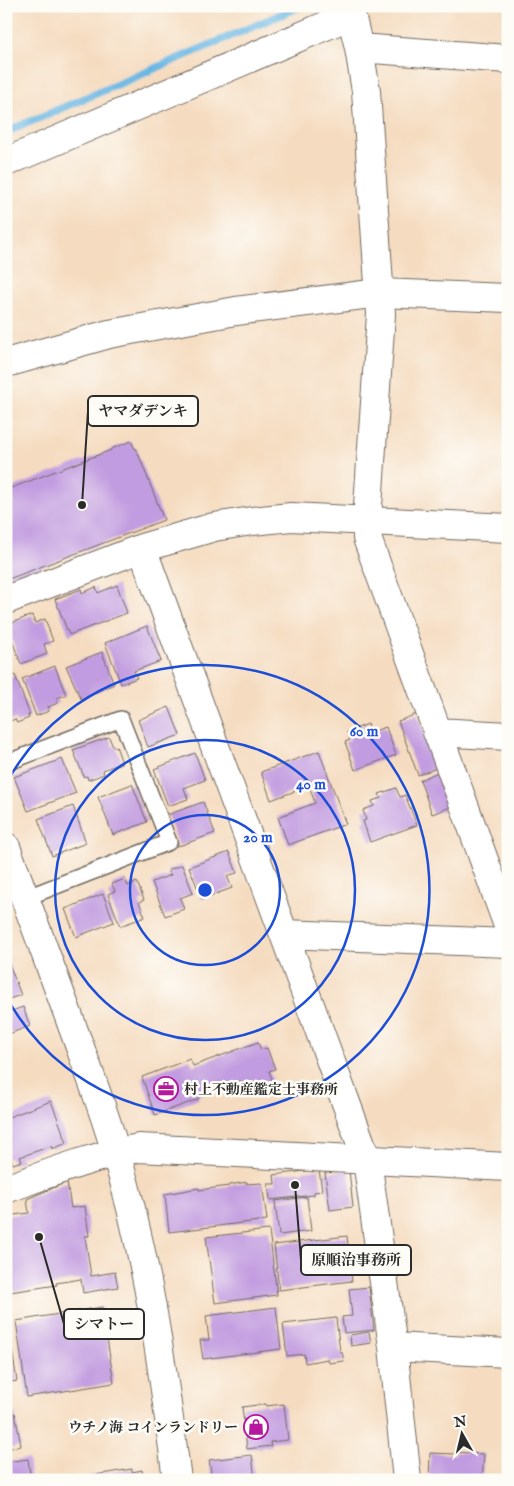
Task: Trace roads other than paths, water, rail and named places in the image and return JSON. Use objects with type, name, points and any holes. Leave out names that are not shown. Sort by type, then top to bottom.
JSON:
[{"type":"street","points":[[6,162],[350,10],[366,91],[381,314],[367,521],[368,538],[508,926]]},
{"type":"street","points":[[359,48],[508,58]]},
{"type":"street","points":[[6,363],[110,334],[236,311],[380,293],[508,298]]},
{"type":"street","points":[[6,600],[142,548],[214,527],[291,517],[508,528]]},
{"type":"street","points":[[142,548],[367,1160],[393,1347],[407,1480]]},
{"type":"street","points":[[437,732],[508,736]]},
{"type":"street","points":[[6,847],[86,1062],[116,1152],[147,1273],[159,1344],[177,1480]]},
{"type":"street","points":[[284,934],[508,943]]},
{"type":"street","points":[[6,1189],[77,1163],[116,1152],[139,1148],[508,1167]]},
{"type":"street","points":[[393,1347],[508,1353]]},
{"type":"lane","points":[[6,763],[121,719],[169,842],[25,898]]},
{"type":"waterway","points":[[6,132],[301,6]]},
{"type":"place","name":"ヤマダデンキ","points":[[82,505]]},
{"type":"place","name":"村上不動産鑑定士事務所","points":[[166,1089]]},
{"type":"place","name":"原順治事務所","points":[[295,1185]]},
{"type":"place","name":"シマトー","points":[[39,1237]]},
{"type":"place","name":"ウチノ海 コインランドリー","points":[[256,1427]]}]
